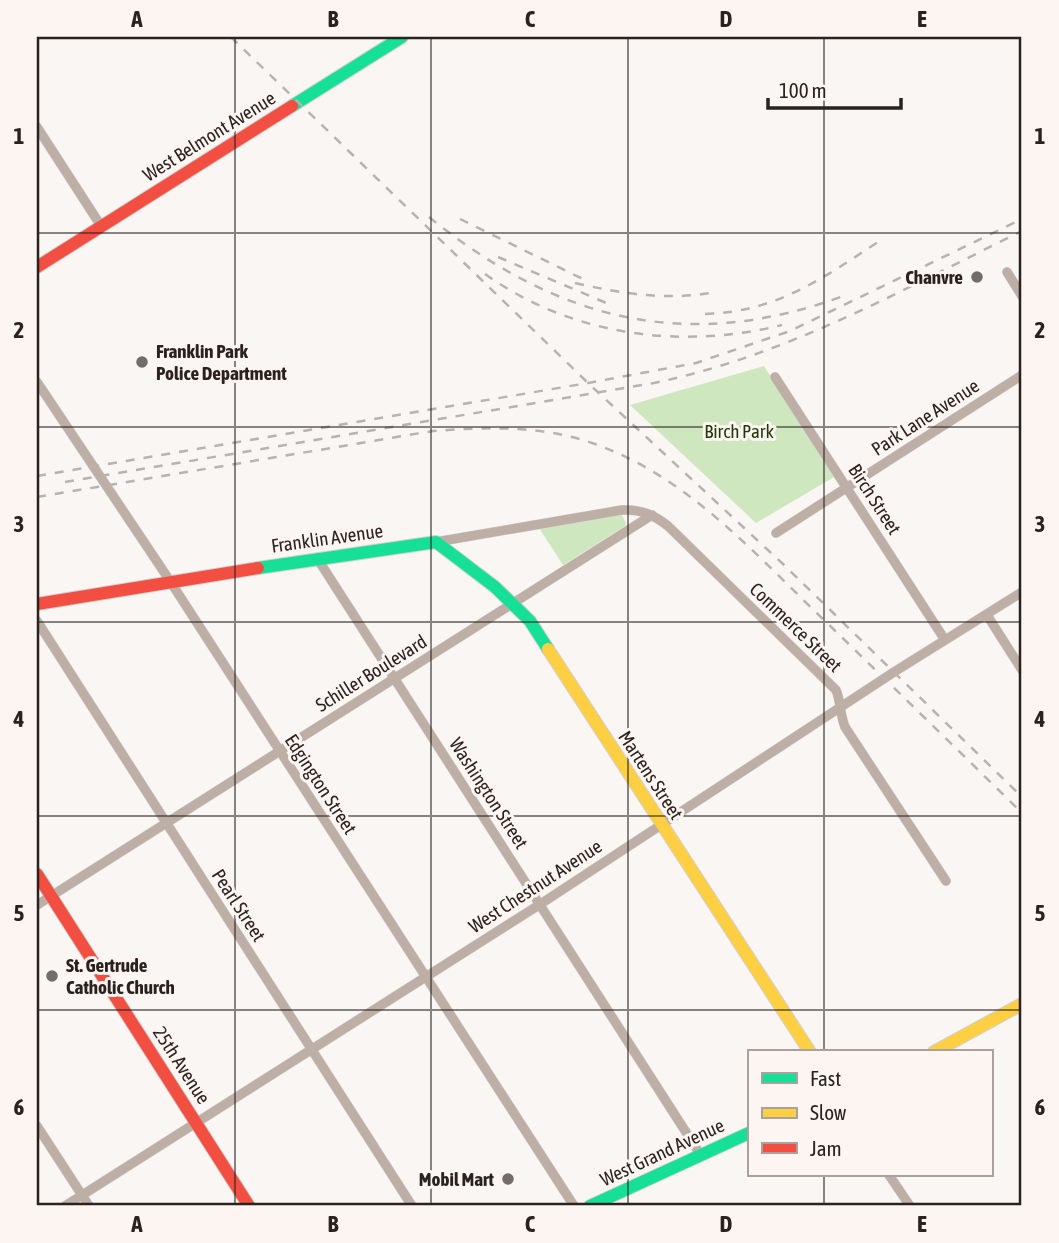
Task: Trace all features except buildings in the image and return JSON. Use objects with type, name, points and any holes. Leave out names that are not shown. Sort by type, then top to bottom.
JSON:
[{"type":"main road","name":"West Belmont Avenue","points":[[37,267],[402,37]]},
{"type":"main road","name":"Franklin Avenue","points":[[37,604],[436,541]]},
{"type":"main road","name":"Martens Street","points":[[436,541],[513,603],[530,621],[809,1050]]},
{"type":"main road","name":"25th Avenue","points":[[37,874],[249,1206]]},
{"type":"main road","points":[[938,1050],[1022,1004]]},
{"type":"main road","name":"West Grand Avenue","points":[[590,1206],[748,1133]]},
{"type":"street","points":[[37,127],[101,226]]},
{"type":"street","points":[[1007,272],[1022,296]]},
{"type":"street","name":"Park Lane Avenue","points":[[776,533],[1022,375]]},
{"type":"street","name":"Birch Street","points":[[775,377],[945,640]]},
{"type":"street","name":"Edgington Street","points":[[37,382],[170,581],[574,1206]]},
{"type":"street","name":"Commerce Street","points":[[622,510],[634,509],[652,515],[668,526],[836,690],[845,727],[946,881]]},
{"type":"street","name":"Franklin Avenue","points":[[436,541],[622,510]]},
{"type":"street","name":"Schiller Boulevard","points":[[37,905],[652,515]]},
{"type":"street","name":"Washington Street","points":[[317,558],[700,1154]]},
{"type":"street","name":"West Chestnut Avenue","points":[[65,1206],[539,905],[1022,592]]},
{"type":"street","points":[[987,615],[1022,670]]},
{"type":"street","name":"Pearl Street","points":[[37,621],[412,1206]]},
{"type":"street","points":[[37,1126],[89,1206]]},
{"type":"street","points":[[891,1176],[910,1206]]},
{"type":"green space","name":"Birch Park","points":[[764,366],[834,477],[756,523],[630,405]]},
{"type":"green space","points":[[622,515],[625,526],[563,565],[539,528]]},
{"type":"railway","points":[[231,37],[588,383],[783,564],[1022,797]]},
{"type":"railway","points":[[429,217],[477,253],[526,281],[576,303],[627,317],[679,324],[732,322],[788,313],[846,295]]},
{"type":"railway","points":[[460,219],[587,281]]},
{"type":"railway","points":[[37,476],[696,363],[790,331],[1022,219]]},
{"type":"railway","points":[[65,482],[654,383],[703,371],[796,339],[842,319],[1022,231]]},
{"type":"railway","points":[[705,314],[731,312],[777,300],[819,280],[881,240]]},
{"type":"railway","points":[[498,257],[611,305]]},
{"type":"railway","points":[[485,274],[554,312],[628,332],[705,336],[744,333],[782,325]]},
{"type":"railway","points":[[575,283],[646,295],[681,296],[717,292]]},
{"type":"railway","points":[[37,497],[433,431],[494,428],[535,430],[595,444],[629,458],[660,476],[690,497],[746,544],[1022,813]]},
{"type":"traffic: fast","points":[[292,106],[402,37]]},
{"type":"traffic: fast","points":[[258,568],[436,542],[495,587],[530,621],[548,649]]},
{"type":"traffic: fast","points":[[590,1206],[748,1133]]},
{"type":"traffic: slow","points":[[548,649],[809,1050]]},
{"type":"traffic: slow","points":[[938,1050],[1022,1004]]},
{"type":"traffic: jam","points":[[37,267],[292,106]]},
{"type":"traffic: jam","points":[[37,604],[258,568]]},
{"type":"traffic: jam","points":[[37,874],[249,1206]]},
{"type":"place","name":"Chanvre","points":[[977,277]]},
{"type":"place","name":"Franklin Park Police Department","points":[[142,362]]},
{"type":"place","name":"St. Gertrude Catholic Church","points":[[52,976]]},
{"type":"place","name":"Mobil Mart","points":[[508,1179]]}]
